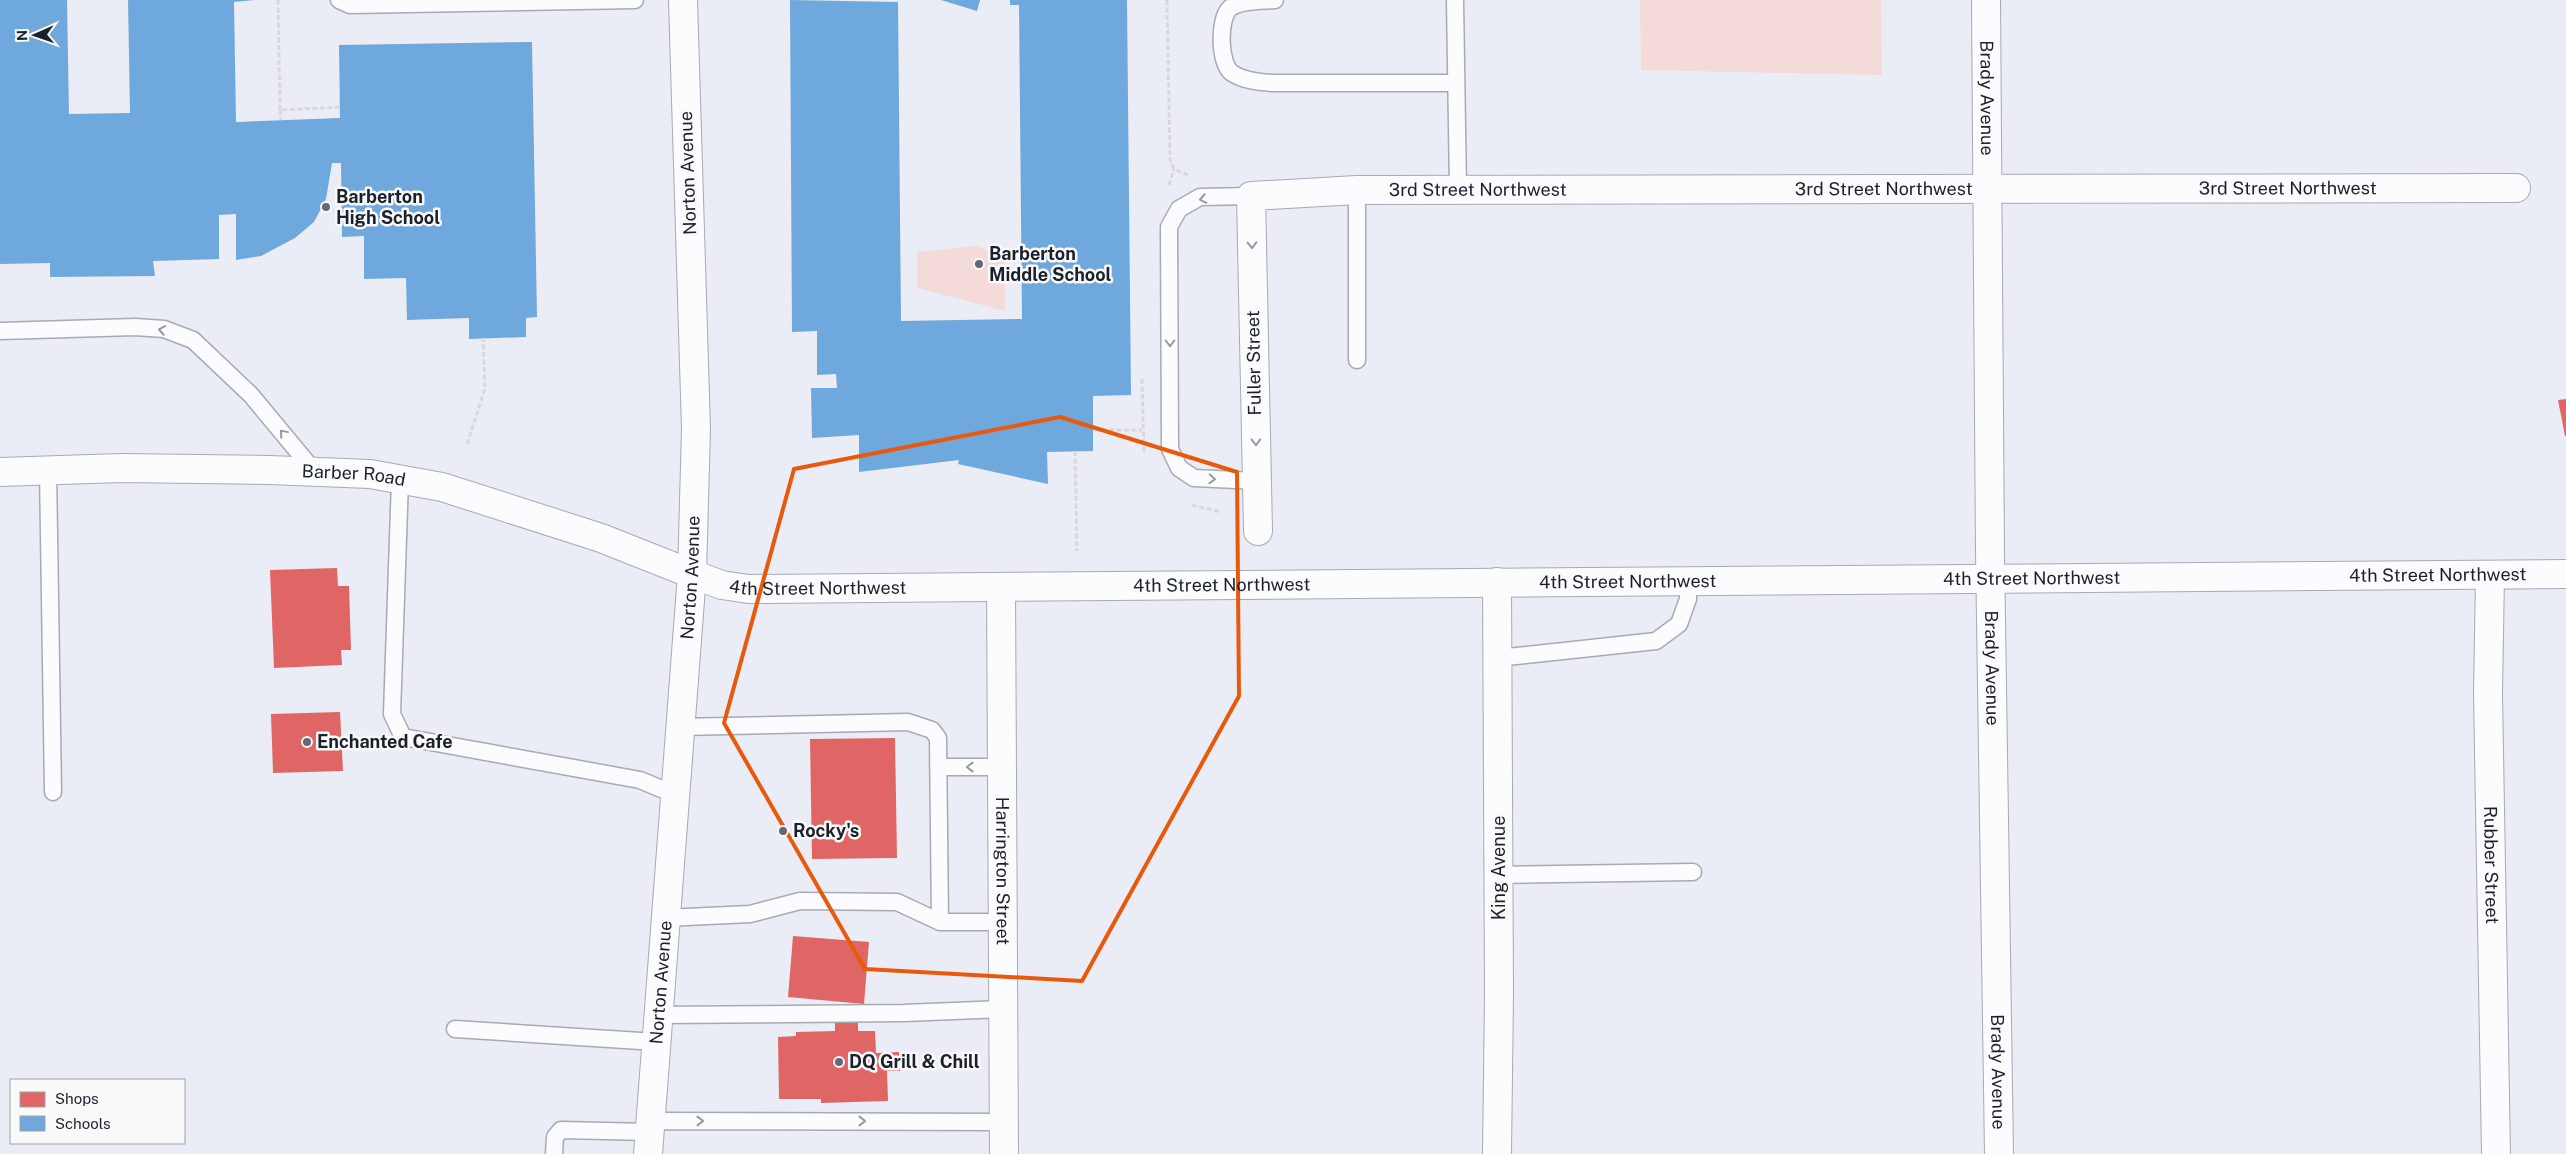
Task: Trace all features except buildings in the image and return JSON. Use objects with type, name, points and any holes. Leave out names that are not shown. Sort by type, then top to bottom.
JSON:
[{"type":"street","name":"Norton Avenue","points":[[650,1136],[692,574],[696,429],[683,0]]},
{"type":"street","name":"Brady Avenue","points":[[1986,0],[1990,579],[1999,1154]]},
{"type":"street","name":"3rd Street Northwest","points":[[1251,196],[1357,190],[2516,188]]},
{"type":"street","name":"Fuller Street","points":[[1251,196],[1258,531]]},
{"type":"street","name":"Barber Road","points":[[0,472],[121,468],[314,471],[370,474],[442,487],[583,532],[692,574]]},
{"type":"street","name":"4th Street Northwest","points":[[692,574],[722,586],[748,589],[2566,574]]},
{"type":"street","name":"Rubber Street","points":[[2490,575],[2488,694],[2496,1154]]},
{"type":"street","name":"King Avenue","points":[[1497,582],[1499,875],[1497,1154]]},
{"type":"street","name":"Harrington Street","points":[[1001,587],[1004,1154]]},
{"type":"lane","points":[[340,0],[350,5],[634,0]]},
{"type":"lane","points":[[1275,0],[1240,2],[1229,8],[1222,26],[1222,43],[1226,65],[1231,73],[1256,82],[1274,83],[1456,83]]},
{"type":"lane","points":[[1455,0],[1458,190]]},
{"type":"lane","points":[[1356,360],[1357,190]]},
{"type":"lane","points":[[1251,196],[1200,198],[1180,210],[1169,227],[1170,449],[1180,468],[1194,478],[1257,481]]},
{"type":"lane","points":[[0,331],[134,327],[164,329],[194,340],[251,394],[314,471]]},
{"type":"lane","points":[[48,470],[53,792]]},
{"type":"lane","points":[[400,480],[392,714],[403,737],[640,780],[676,795]]},
{"type":"lane","points":[[1498,658],[1656,641],[1679,624],[1688,599],[1688,581]]},
{"type":"lane","points":[[680,727],[908,722],[932,730],[938,738],[940,922]]},
{"type":"lane","points":[[938,767],[1002,767]]},
{"type":"lane","points":[[1499,875],[1693,872]]},
{"type":"lane","points":[[665,918],[750,914],[800,901],[897,902],[940,922],[1002,922]]},
{"type":"lane","points":[[658,1014],[904,1013],[1003,1009]]},
{"type":"lane","points":[[455,1029],[656,1042]]},
{"type":"lane","points":[[554,1154],[555,1136],[561,1130],[650,1136],[1004,1122]]},
{"type":"path","points":[[278,0],[281,120]]},
{"type":"path","points":[[1167,0],[1170,160],[1174,169],[1191,175]]},
{"type":"path","points":[[280,110],[340,108]]},
{"type":"path","points":[[467,444],[485,389],[483,338]]},
{"type":"path","points":[[1094,430],[1142,430]]},
{"type":"path","points":[[1075,451],[1077,551]]},
{"type":"highlighted area","points":[[1060,417],[1237,472],[1239,696],[1082,981],[865,969],[724,723],[794,469]]},
{"type":"shaded area","points":[[1640,0],[1881,0],[1882,75],[1641,70]]},
{"type":"shaded area","points":[[976,246],[1004,256],[1005,311],[917,288],[917,252]]},
{"type":"place","name":"Barberton High School","points":[[326,207]]},
{"type":"place","name":"Barberton Middle School","points":[[979,264]]},
{"type":"place","name":"Enchanted Cafe","points":[[307,742]]},
{"type":"place","name":"Rocky's","points":[[783,831]]},
{"type":"place","name":"DQ Grill & Chill","points":[[839,1062]]}]
